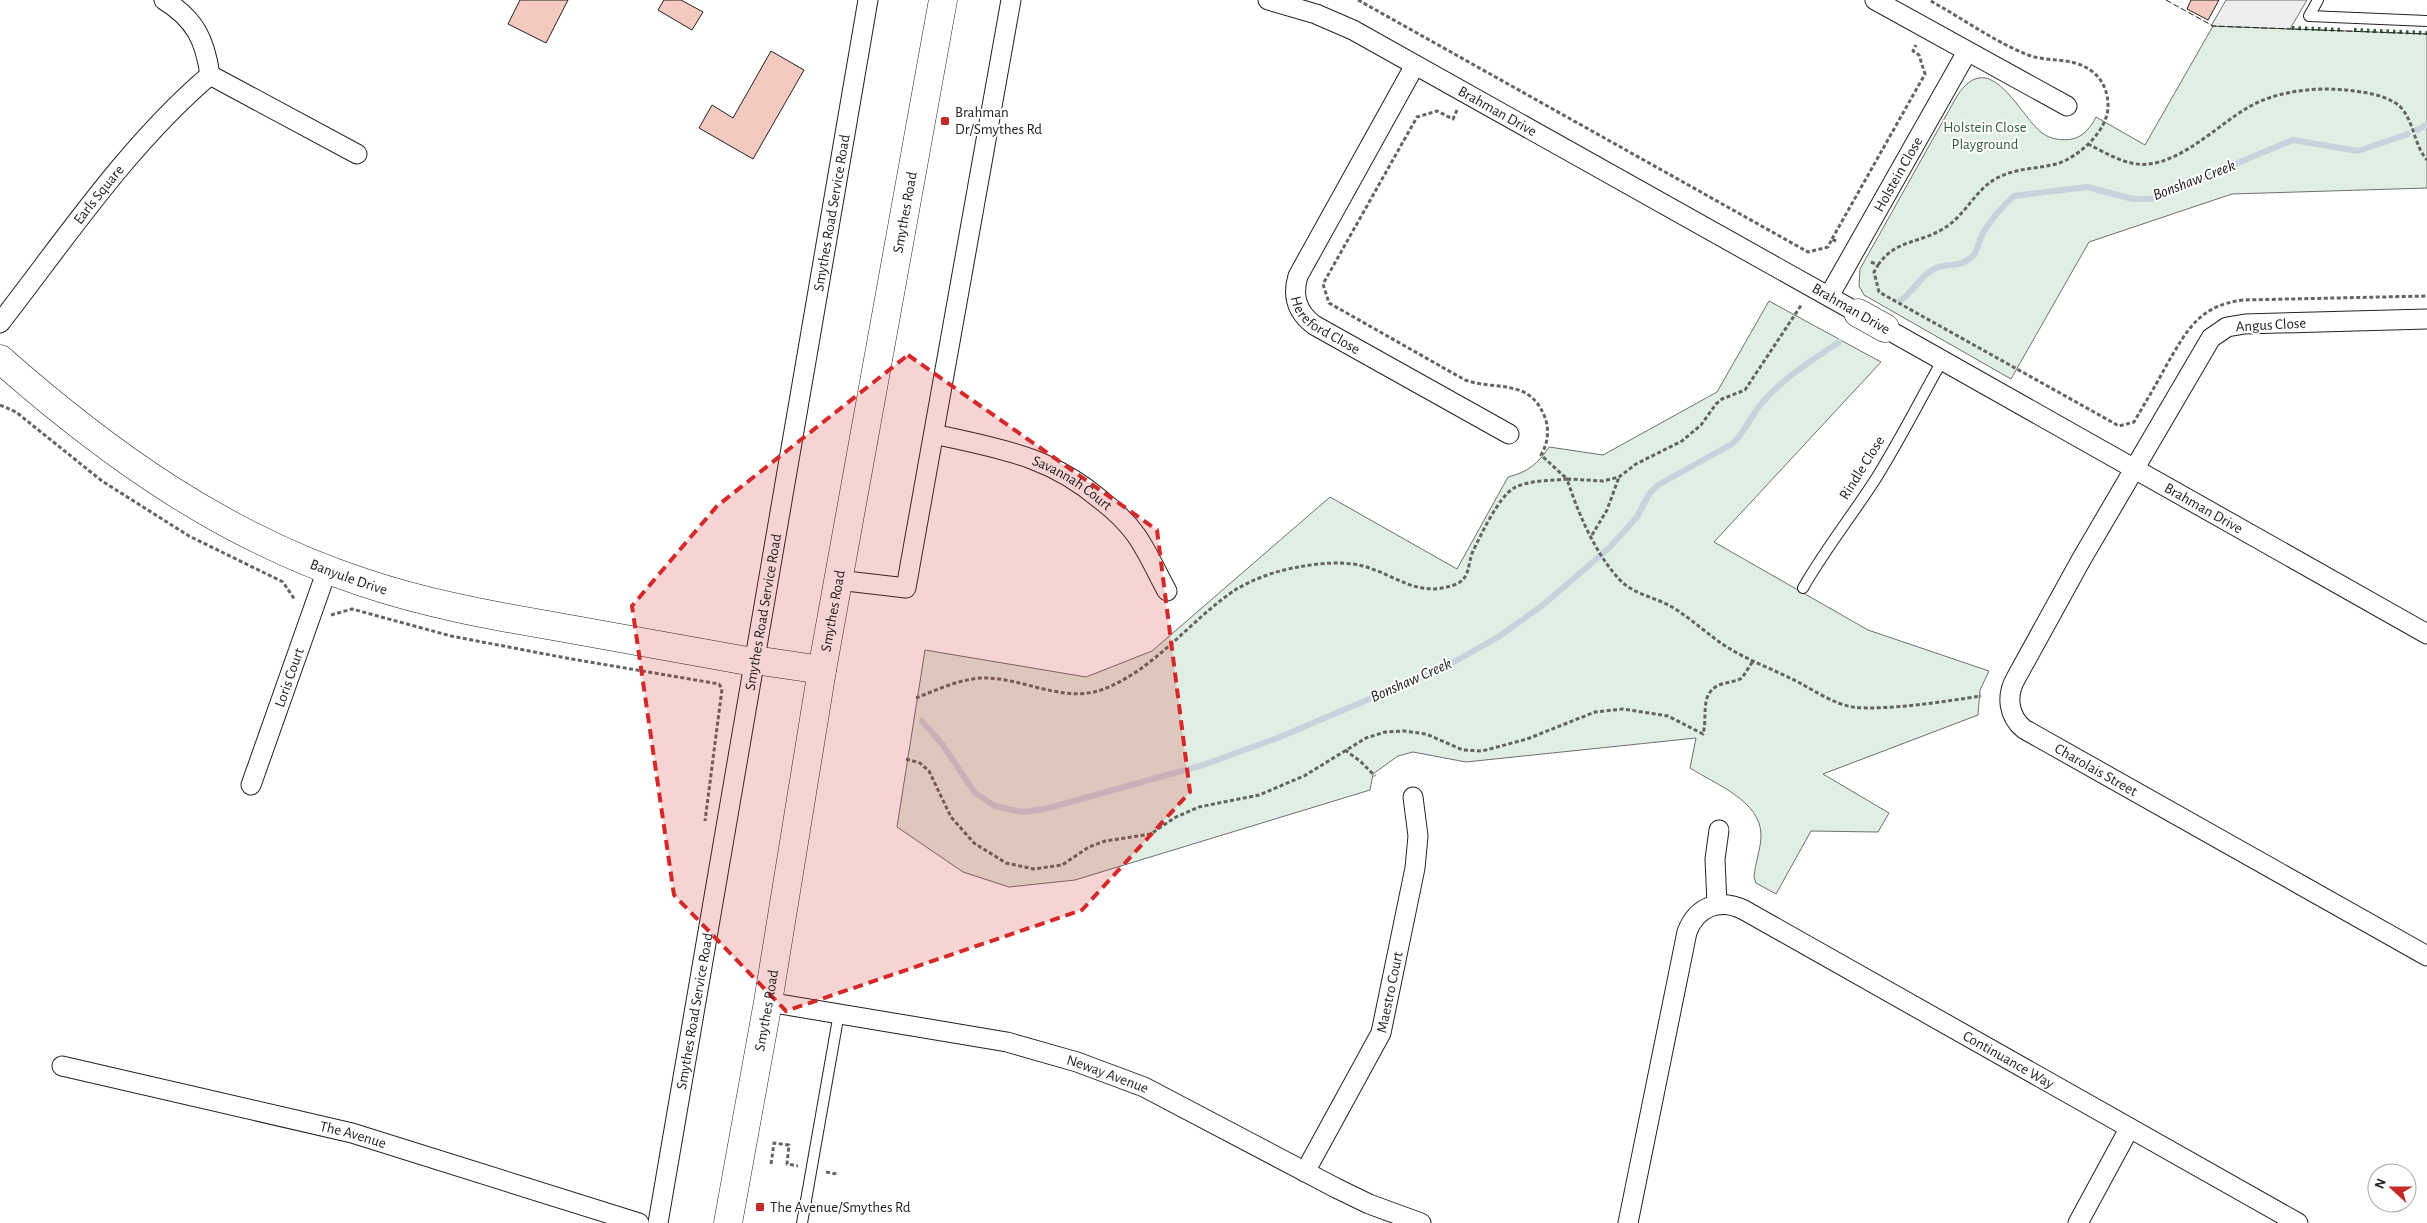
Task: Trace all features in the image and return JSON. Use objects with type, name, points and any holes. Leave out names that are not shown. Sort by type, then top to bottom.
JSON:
[{"type":"main road","name":"Smythes Road","points":[[728,1223],[768,1002],[822,670],[943,0]]},
{"type":"main road","name":"Brahman Drive","points":[[1858,313],[1885,328]]},
{"type":"main road","name":"Banyule Drive","points":[[0,360],[72,422],[171,491],[227,523],[327,570],[394,592],[458,608],[753,661],[822,670]]},
{"type":"street","points":[[164,0],[185,14],[194,26],[206,52],[210,75],[357,154]]},
{"type":"street","name":"Smythes Road Service Road","points":[[658,1223],[868,0]]},
{"type":"street","points":[[838,580],[906,588],[1012,0]]},
{"type":"street","name":"Brahman Drive","points":[[1268,0],[1316,14],[1353,30],[1858,313]]},
{"type":"street","points":[[1875,0],[2067,106]]},
{"type":"street","name":"Holstein Close","points":[[1821,292],[1853,252],[1967,52]]},
{"type":"street","name":"Hereford Close","points":[[1415,65],[1298,276],[1296,300],[1302,315],[1314,324],[1509,434]]},
{"type":"street","name":"Earls Square","points":[[0,323],[129,157],[188,94],[210,75]]},
{"type":"street","name":"Angus Close","points":[[2134,469],[2203,349],[2220,330],[2245,324],[2427,319]]},
{"type":"street","name":"Brahman Drive","points":[[1885,328],[2427,634]]},
{"type":"street","name":"Savannah Court","points":[[934,434],[1030,457],[1056,468],[1080,483],[1128,525],[1143,547],[1167,592]]},
{"type":"street","name":"Charolais Street","points":[[2134,469],[2013,683],[2010,701],[2014,717],[2024,729],[2044,741],[2427,956]]},
{"type":"street","name":"Loris Court","points":[[251,785],[327,570]]},
{"type":"street","name":"Maestro Court","points":[[1305,1172],[1381,1033],[1415,868],[1418,836],[1412,796]]},
{"type":"street","points":[[1628,1223],[1687,932],[1699,913],[1717,904],[1715,859],[1719,830]]},
{"type":"street","name":"Continuance Way","points":[[1717,904],[1730,904],[1744,910],[2298,1223]]},
{"type":"street","name":"Neway Avenue","points":[[768,1002],[1007,1042],[1077,1062],[1153,1092],[1370,1204],[1421,1223]]},
{"type":"street","name":"The Avenue","points":[[62,1066],[352,1133],[639,1223]]},
{"type":"street","points":[[2078,1223],[2129,1129]]},
{"type":"lane","points":[[2318,0],[2309,16],[2427,21]]},
{"type":"lane","name":"Rindle Close","points":[[1803,588],[1820,558],[1838,536],[1876,478],[1942,361]]},
{"type":"lane","points":[[802,1223],[839,1013]]},
{"type":"path","points":[[1358,0],[1808,252],[1828,247],[1925,74],[1919,55],[1913,51],[1939,6]]},
{"type":"path","points":[[1929,0],[2017,50],[2034,57],[2076,62],[2095,74],[2105,90],[2108,109],[2106,121],[2088,144],[2062,162],[2024,168],[1996,178],[1976,195],[1958,217],[1946,227],[1890,251],[1874,272],[1880,292],[2119,426],[2134,422],[2186,332],[2200,317],[2218,306],[2244,300],[2427,296]]},
{"type":"path","points":[[1480,68],[1453,119],[1438,111],[1418,117],[1324,284],[1329,303],[1465,380],[1475,384],[1516,388],[1536,400],[1547,423],[1547,444],[1541,455],[1567,480],[1577,510],[1606,562],[1626,586],[1672,608],[1700,626],[1727,647],[1831,700],[1852,707],[1879,707],[1981,696]]},
{"type":"path","points":[[2088,144],[2123,161],[2138,164],[2155,163],[2190,147],[2245,110],[2264,100],[2318,89],[2346,90],[2380,96],[2398,105],[2407,118],[2416,142],[2427,160]]},
{"type":"path","points":[[1832,239],[1878,265]]},
{"type":"path","points":[[916,698],[948,685],[981,678],[1071,693],[1100,690],[1138,670],[1240,587],[1299,566],[1340,563],[1356,565],[1382,573],[1413,587],[1436,588],[1454,585],[1467,576],[1473,552],[1508,492],[1520,486],[1567,480],[1603,480],[1619,477],[1636,464],[1682,441],[1701,425],[1722,399],[1745,390],[1821,292]]},
{"type":"path","points":[[1592,535],[1607,510],[1619,477]]},
{"type":"path","points":[[906,759],[920,763],[929,771],[951,817],[974,843],[1006,863],[1034,870],[1062,865],[1089,847],[1105,841],[1151,834],[1174,818],[1199,807],[1259,795],[1304,776],[1366,738],[1394,730],[1426,734],[1442,739],[1463,750],[1482,751],[1527,740],[1595,712],[1613,709],[1658,714],[1703,734],[1706,722],[1704,709],[1709,694],[1717,686],[1742,678],[1753,661]]},
{"type":"path","points":[[1345,750],[1360,761],[1375,776]]},
{"type":"highlighted area","points":[[908,355],[1157,530],[1190,792],[1082,910],[786,1011],[674,895],[632,606],[717,506]]},
{"type":"green space","name":"Holstein Close Playground","points":[[2213,26],[2427,34],[2427,188],[2232,194],[2089,242],[2011,379],[1864,295],[1859,286],[1860,269],[1957,96],[1969,82],[1981,78],[1992,81],[2014,100],[2042,133],[2049,137],[2064,140],[2076,138],[2086,131],[2096,117],[2145,145]]},
{"type":"green space","points":[[1769,301],[1881,362],[1714,542],[1868,630],[1989,671],[1980,690],[1978,715],[1823,774],[1889,813],[1878,832],[1811,831],[1776,894],[1756,883],[1754,877],[1761,835],[1759,823],[1753,812],[1735,795],[1690,768],[1696,738],[1466,762],[1413,752],[1398,756],[1373,774],[1370,790],[1075,880],[1009,887],[963,872],[897,827],[925,650],[1086,677],[1152,651],[1330,497],[1457,569],[1508,477],[1521,473],[1532,466],[1549,447],[1603,455],[1717,392]]},
{"type":"shaded area","points":[[2226,0],[2307,0],[2290,29],[2211,26]]},
{"type":"building","points":[[520,0],[568,0],[546,43],[508,24]]},
{"type":"building","points":[[664,0],[681,0],[703,12],[692,30],[658,10]]},
{"type":"building","points":[[2191,0],[2219,0],[2208,20],[2187,9]]},
{"type":"building","points":[[771,51],[804,70],[753,159],[699,128],[712,105],[733,118]]},
{"type":"waterway","name":"Bonshaw Creek","points":[[2417,130],[2427,125]]},
{"type":"waterway","name":"Bonshaw Creek","points":[[1901,300],[1929,272],[1939,267],[1963,263],[1973,256],[1988,225],[2000,209],[2014,196],[2087,187],[2133,199],[2151,199],[2293,140],[2358,151],[2408,134]]},
{"type":"waterway","name":"Bonshaw Creek","points":[[922,721],[942,744],[975,793],[995,806],[1022,812],[1045,809],[1203,765],[1280,737],[1447,666],[1498,637],[1543,605],[1609,548],[1637,517],[1649,494],[1658,485],[1732,444],[1761,404],[1778,386],[1839,342]]},
{"type":"hedge","points":[[2292,28],[2344,30]]},
{"type":"hedge","points":[[2354,30],[2427,33]]},
{"type":"fence","points":[[2166,0],[2213,26],[2427,34]]},
{"type":"place","name":"Brahman Dr/Smythes Rd","points":[[945,121]]},
{"type":"place","name":"The Avenue/Smythes Rd","points":[[760,1207]]}]
